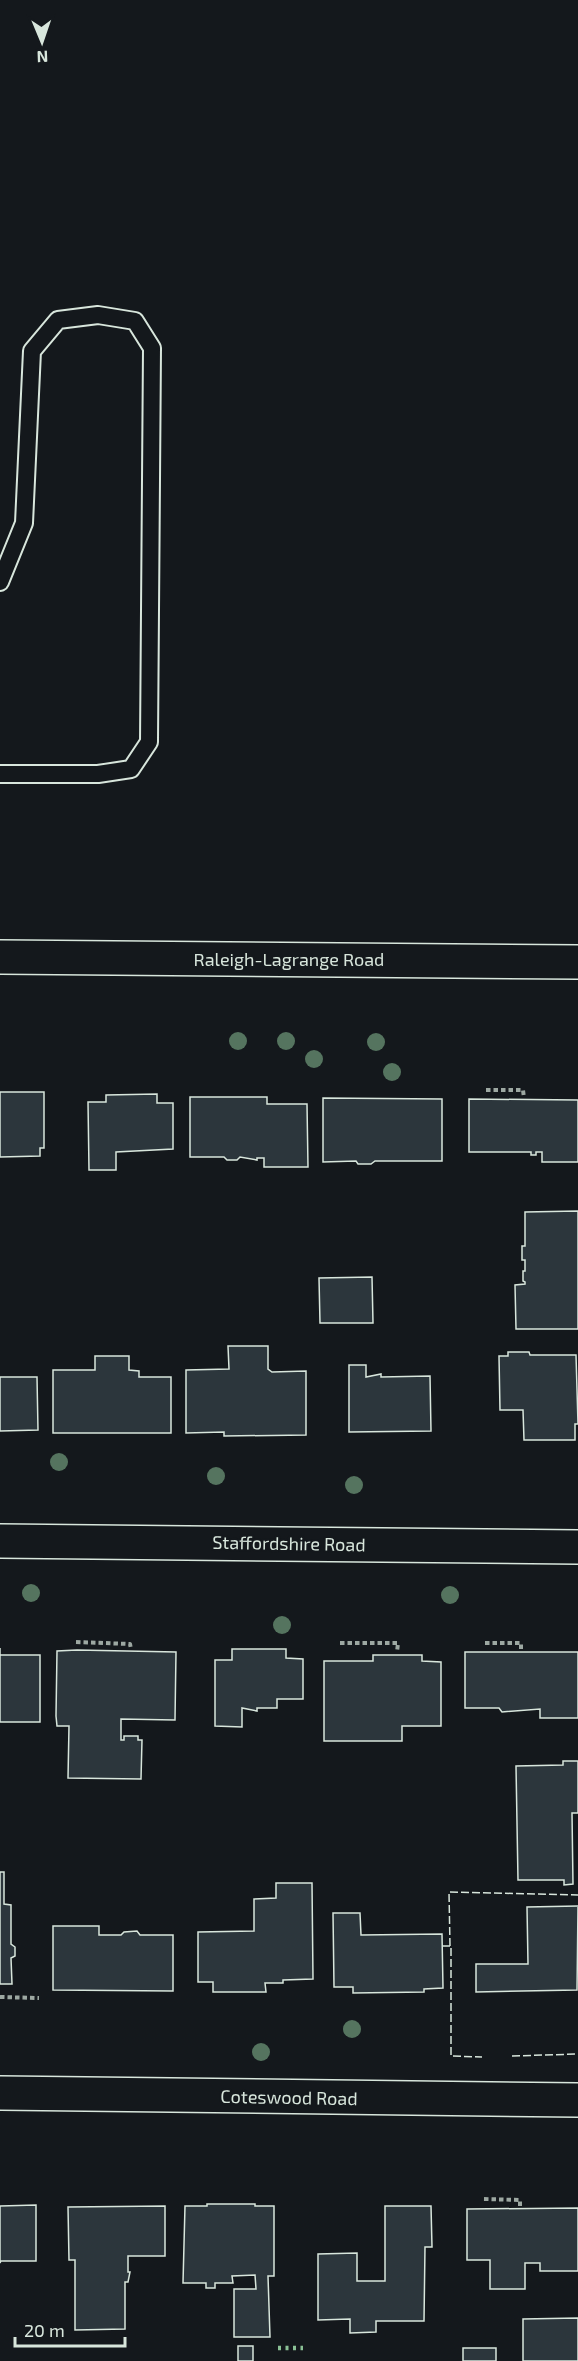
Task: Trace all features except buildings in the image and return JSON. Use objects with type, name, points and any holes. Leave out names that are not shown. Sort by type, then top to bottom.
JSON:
[{"type":"street","name":"Raleigh-Lagrange Road","points":[[0,957],[578,962]]},
{"type":"street","name":"Staffordshire Road","points":[[0,1541],[578,1547]]},
{"type":"street","name":"Coteswood Road","points":[[0,2093],[578,2100]]},
{"type":"lane","points":[[0,582],[24,523],[32,351],[58,320],[98,315],[135,321],[152,348],[149,742],[132,769],[98,774],[0,774]]},
{"type":"path","points":[[486,1090],[523,1090],[524,1098]]},
{"type":"path","points":[[76,1642],[130,1644],[131,1649]]},
{"type":"path","points":[[340,1643],[398,1643],[397,1652]]},
{"type":"path","points":[[485,1643],[521,1643],[521,1651]]},
{"type":"path","points":[[0,1997],[39,1998]]},
{"type":"path","points":[[484,2199],[520,2200],[520,2205]]},
{"type":"hedge","points":[[278,2348],[303,2348]]},
{"type":"fence","points":[[450,1946],[449,1892],[578,1895]]},
{"type":"fence","points":[[442,1946],[451,1946],[451,2056],[482,2057]]},
{"type":"fence","points":[[512,2056],[578,2054]]}]
